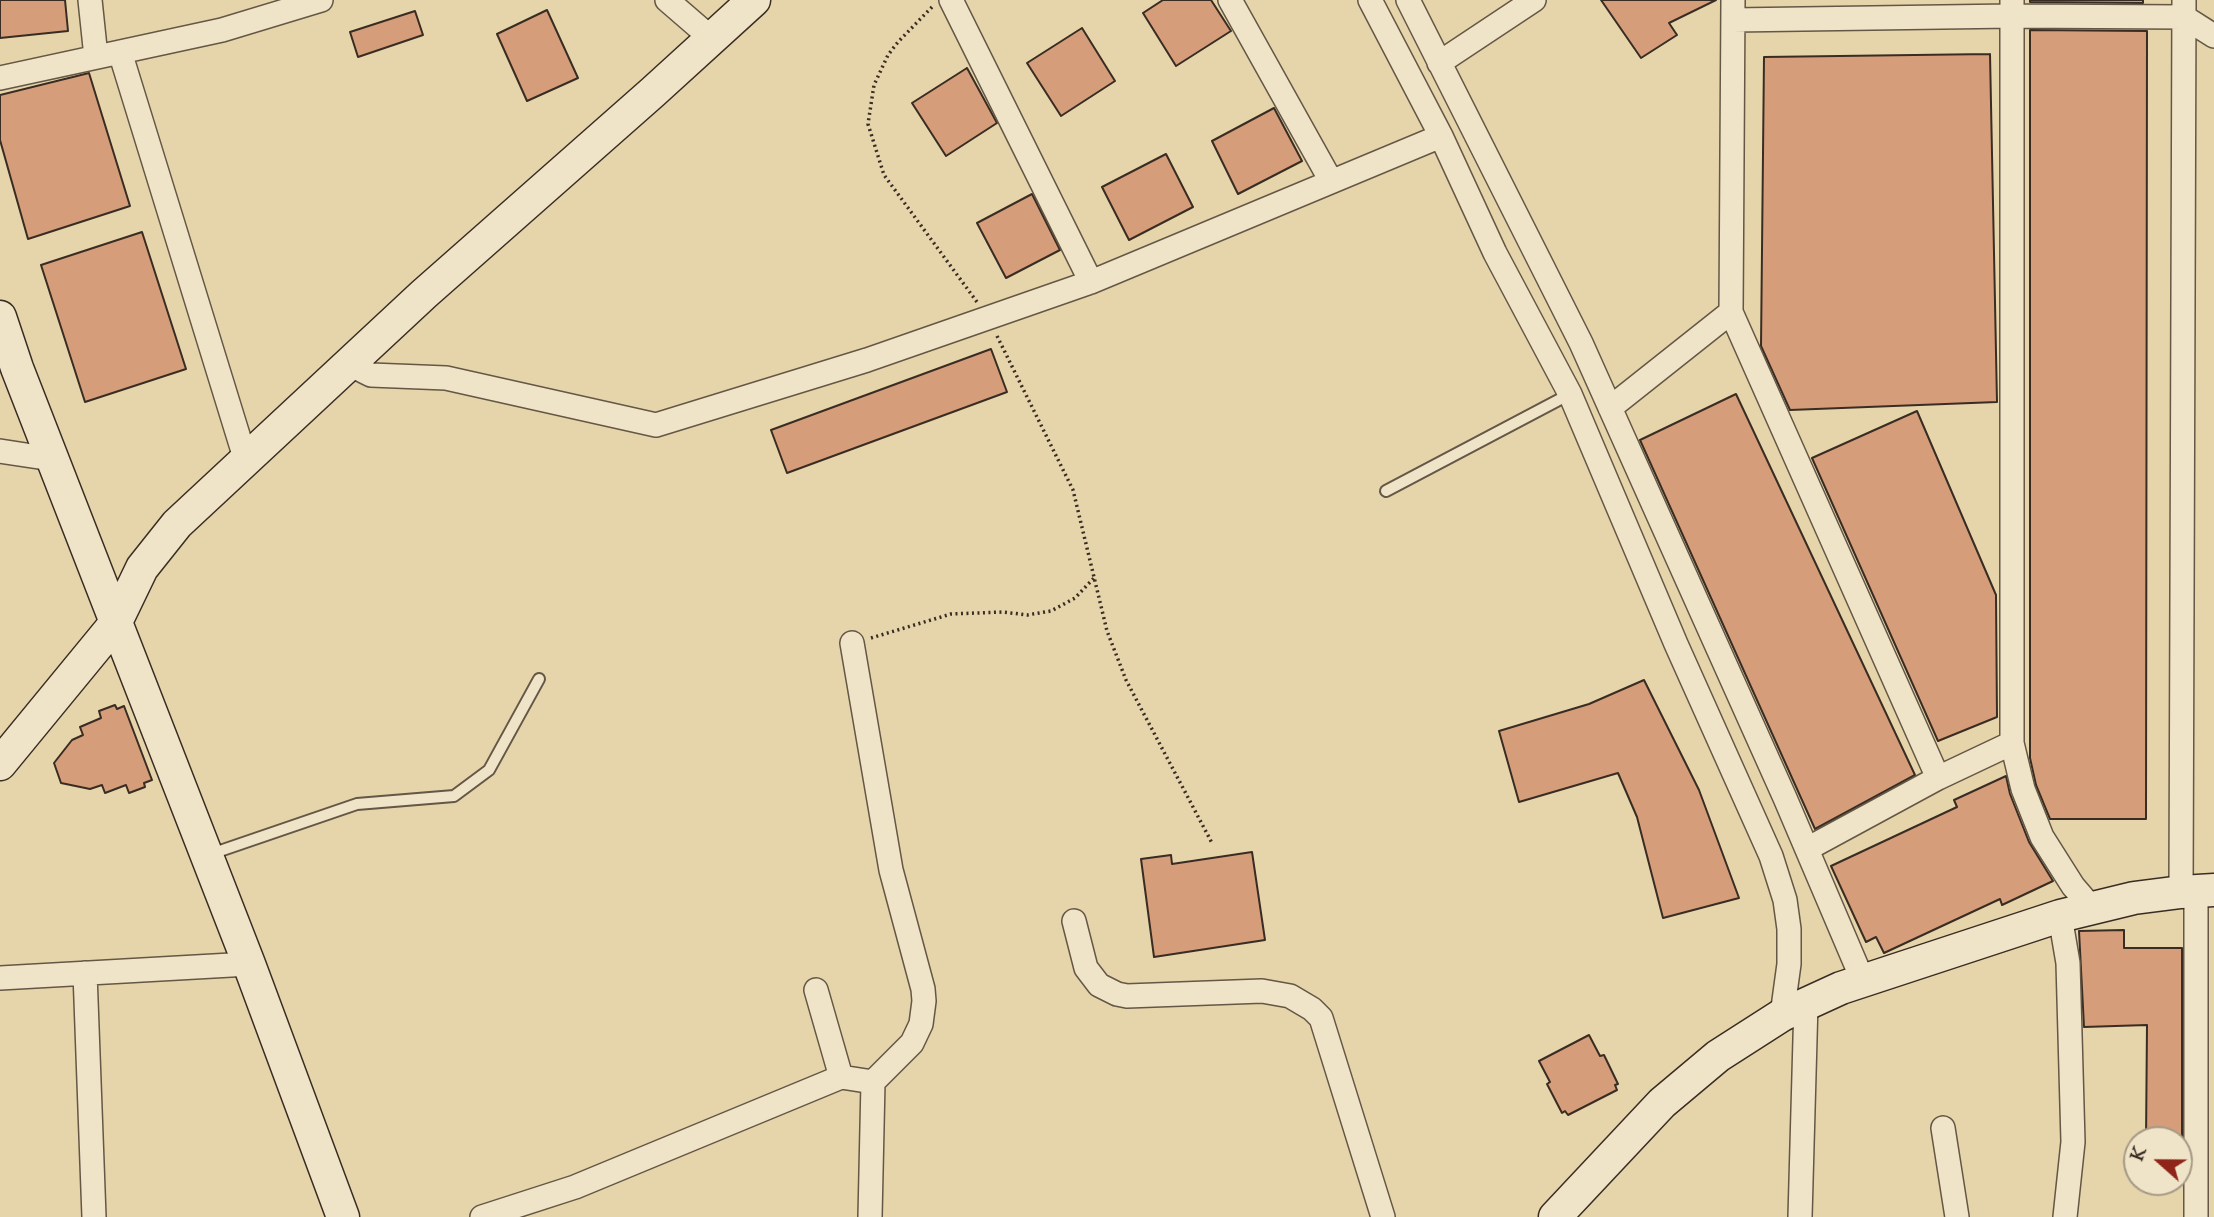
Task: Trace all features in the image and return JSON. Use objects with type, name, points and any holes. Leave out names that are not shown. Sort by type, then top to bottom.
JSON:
[{"type":"street","points":[[90,0],[96,57]]},
{"type":"street","points":[[0,78],[222,30],[271,8],[321,0]]},
{"type":"street","points":[[667,0],[711,38]]},
{"type":"street","points":[[0,764],[115,624],[142,568],[164,538],[424,293],[754,0]]},
{"type":"street","points":[[951,0],[1091,282]]},
{"type":"street","points":[[1230,0],[1331,181]]},
{"type":"street","points":[[1370,0],[1441,136],[1495,253],[1570,394],[1779,877],[1789,929],[1789,964],[1794,1009],[1800,1217]]},
{"type":"street","points":[[1408,0],[1552,285],[1610,408],[1863,981]]},
{"type":"street","points":[[1439,63],[1534,0]]},
{"type":"street","points":[[2012,8],[2012,743],[2023,789],[2042,837],[2073,886],[2091,907]]},
{"type":"street","points":[[2184,8],[2197,891],[2196,1217]]},
{"type":"street","points":[[1938,778],[1731,312],[1733,10],[2184,8],[2214,36]]},
{"type":"street","points":[[120,52],[246,461]]},
{"type":"street","points":[[349,364],[370,375],[446,378],[656,425],[867,360],[1091,282],[1441,136]]},
{"type":"street","points":[[1610,408],[1731,312]]},
{"type":"street","points":[[0,317],[115,624],[249,964],[343,1217]]},
{"type":"street","points":[[0,451],[52,459]]},
{"type":"street","points":[[852,643],[891,870],[923,989],[924,1002],[921,1024],[912,1043],[873,1082],[870,1217]]},
{"type":"street","points":[[1807,849],[1938,778],[2012,743]]},
{"type":"street","points":[[1555,1217],[1633,1132],[1692,1076],[1744,1038],[1794,1009],[1863,981],[2060,916],[2134,898],[2197,891]]},
{"type":"street","points":[[2060,916],[2068,963],[2073,1142],[2065,1217]]},
{"type":"street","points":[[1074,921],[1086,968],[1099,985],[1117,994],[1127,996],[1262,991],[1290,996],[1312,1009],[1321,1018],[1383,1217]]},
{"type":"street","points":[[0,978],[249,964]]},
{"type":"street","points":[[85,973],[94,1217]]},
{"type":"street","points":[[816,990],[841,1077]]},
{"type":"street","points":[[482,1217],[575,1187],[841,1077],[873,1082]]},
{"type":"street","points":[[1943,1128],[1957,1217]]},
{"type":"lane","points":[[1386,491],[1570,394]]},
{"type":"lane","points":[[207,855],[356,804],[454,796],[489,770],[539,679]]},
{"type":"path","points":[[939,0],[888,55],[874,85],[868,124],[884,175],[988,318],[1073,490],[1107,631],[1126,680],[1212,843]]},
{"type":"path","points":[[852,643],[951,614],[1003,612],[1027,615],[1051,611],[1075,598],[1094,578]]},
{"type":"building","points":[[0,0],[65,0],[68,31],[0,38]]},
{"type":"building","points":[[1163,0],[1211,0],[1231,31],[1176,66],[1143,13]]},
{"type":"building","points":[[1601,0],[1716,0],[1669,23],[1677,35],[1641,58]]},
{"type":"building","points":[[2143,0],[2143,3],[2030,2]]},
{"type":"building","points":[[547,10],[578,78],[527,101],[497,34]]},
{"type":"building","points":[[415,11],[423,35],[358,57],[350,32]]},
{"type":"building","points":[[1082,28],[1115,81],[1061,116],[1027,63]]},
{"type":"building","points":[[2030,30],[2147,31],[2146,819],[2050,819],[2036,785],[2030,758]]},
{"type":"building","points":[[1990,54],[1997,402],[1790,410],[1761,346],[1764,57]]},
{"type":"building","points":[[967,68],[997,123],[946,156],[912,103]]},
{"type":"building","points":[[89,73],[130,206],[28,239],[0,140],[0,95]]},
{"type":"building","points":[[1274,108],[1302,161],[1238,194],[1212,141]]},
{"type":"building","points":[[1166,154],[1193,207],[1129,240],[1102,187]]},
{"type":"building","points":[[1032,194],[1060,250],[1006,278],[977,223]]},
{"type":"building","points":[[142,232],[186,369],[85,402],[41,265]]},
{"type":"building","points":[[991,349],[1007,392],[787,473],[771,430]]},
{"type":"building","points":[[1736,394],[1915,775],[1815,829],[1640,440]]},
{"type":"building","points":[[1917,411],[1996,595],[1997,717],[1938,741],[1812,458]]},
{"type":"building","points":[[1644,680],[1699,790],[1739,898],[1663,918],[1637,817],[1618,773],[1519,802],[1499,731],[1589,704]]},
{"type":"building","points":[[115,705],[117,709],[124,706],[152,780],[144,783],[145,787],[129,793],[126,785],[105,793],[102,785],[90,789],[61,783],[54,763],[72,740],[83,735],[80,727],[101,718],[99,711]]},
{"type":"building","points":[[2006,776],[2010,794],[2029,842],[2053,881],[2002,905],[2000,899],[1884,953],[1876,937],[1866,942],[1831,866],[1957,807],[1954,800]]},
{"type":"building","points":[[1252,852],[1265,940],[1154,957],[1141,859],[1171,855],[1172,864]]},
{"type":"building","points":[[2124,930],[2124,948],[2182,948],[2182,1126],[2146,1126],[2147,1025],[2084,1027],[2079,931]]},
{"type":"building","points":[[1589,1035],[1600,1056],[1604,1055],[1618,1084],[1615,1085],[1617,1090],[1568,1115],[1565,1111],[1562,1113],[1539,1061]]}]
